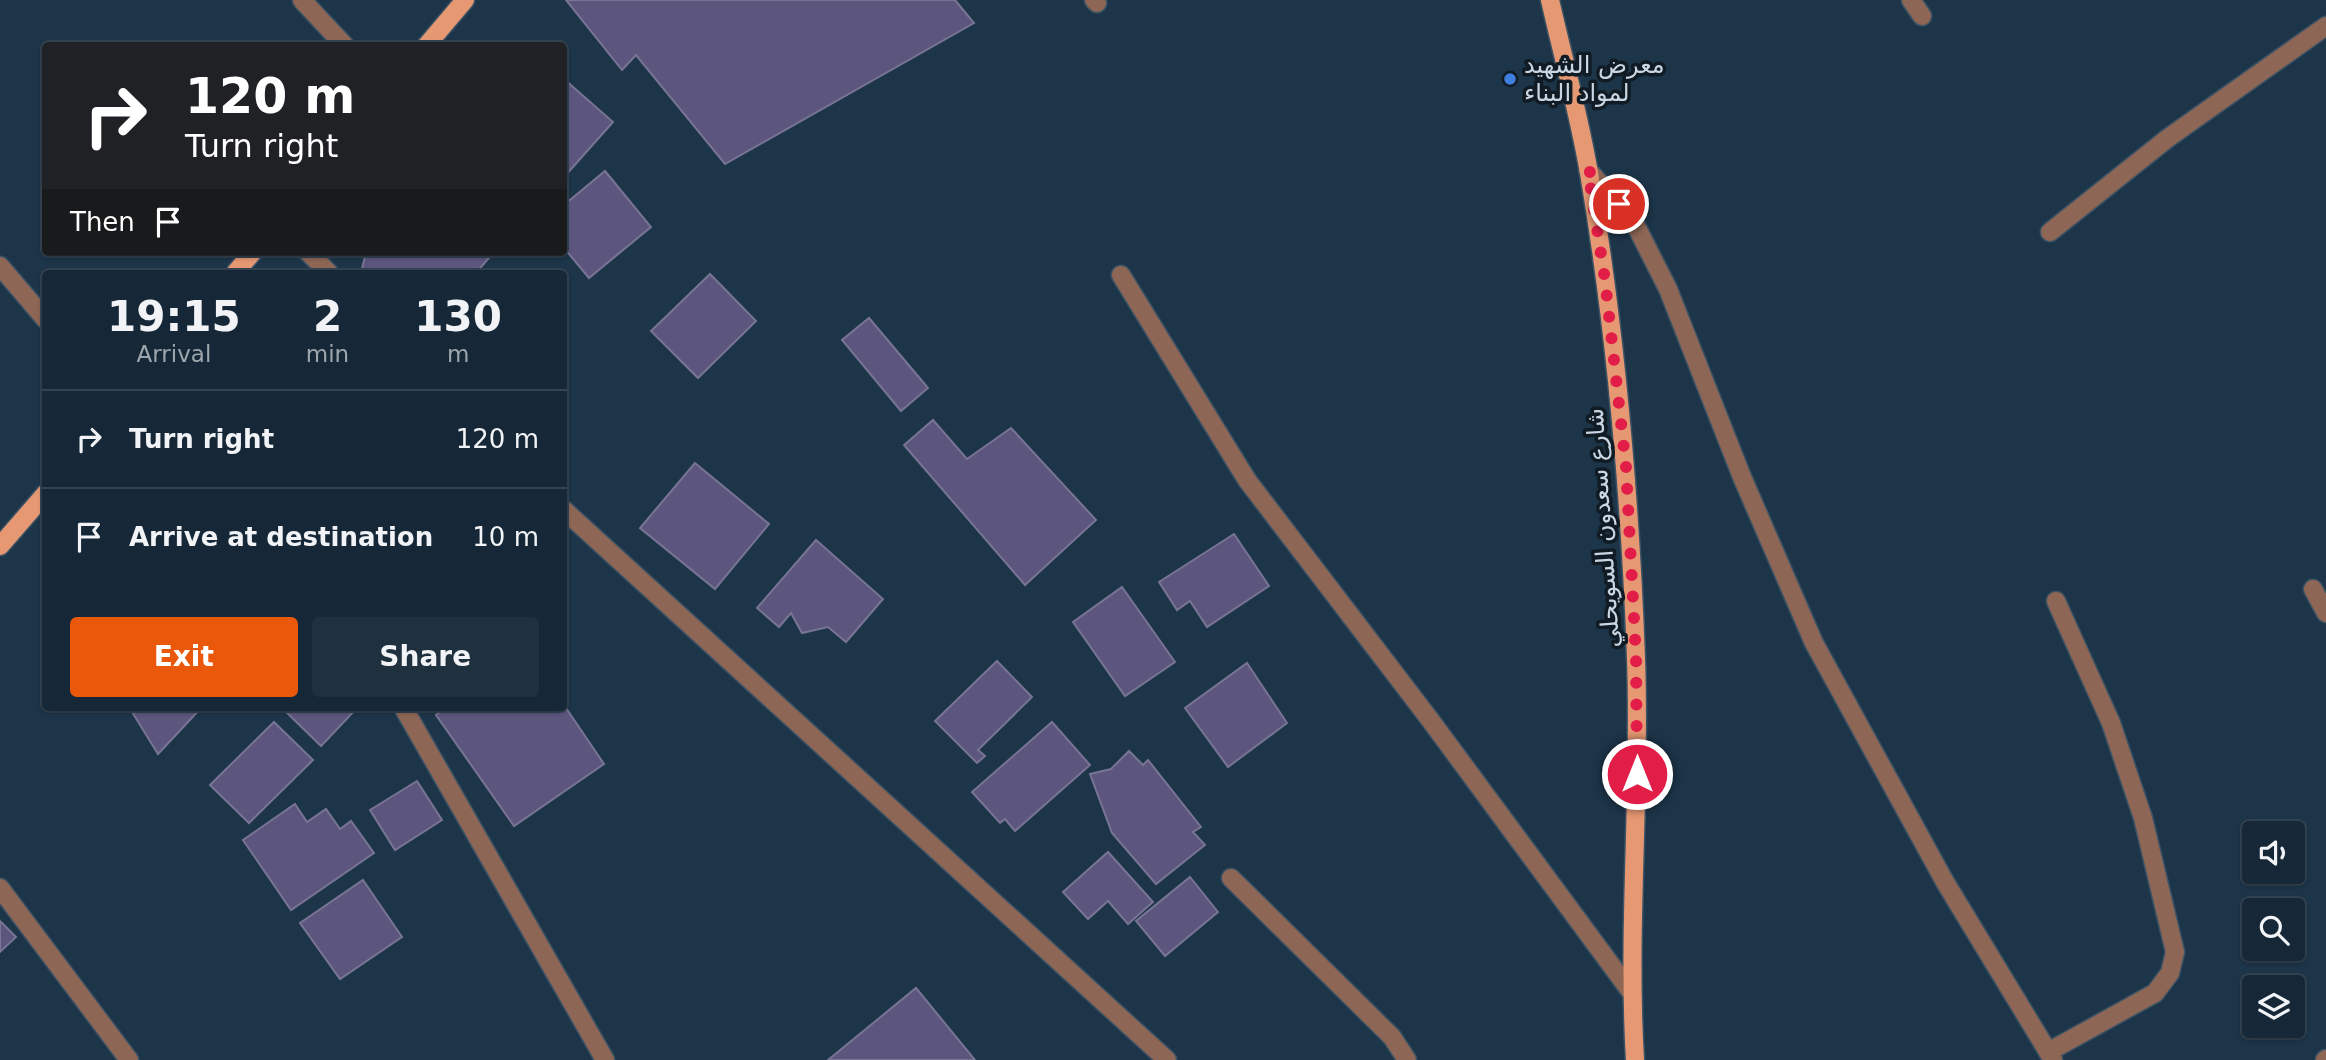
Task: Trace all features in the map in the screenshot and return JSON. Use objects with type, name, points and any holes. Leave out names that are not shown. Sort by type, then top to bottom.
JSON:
[{"type":"main road","points":[[429,42],[465,0]]},
{"type":"main road","name":"شارع سعدون السويحلي","points":[[1550,0],[1588,170],[1607,292],[1626,467],[1636,670],[1637,798],[1631,992],[1635,1060]]},
{"type":"main road","points":[[238,270],[250,256]]},
{"type":"main road","points":[[0,546],[42,497]]},
{"type":"street","points":[[302,0],[341,42]]},
{"type":"street","points":[[1911,0],[1922,16]]},
{"type":"street","points":[[2050,232],[2168,138],[2326,26]]},
{"type":"street","points":[[1588,170],[1634,222],[1668,289],[1742,477],[1814,643],[1945,882],[2051,1056],[2155,993],[2170,974],[2175,952],[2144,818],[2111,723],[2056,601]]},
{"type":"street","points":[[312,256],[326,270]]},
{"type":"street","points":[[0,266],[42,315]]},
{"type":"street","points":[[1121,275],[1247,480],[1431,721],[1631,992]]},
{"type":"street","points":[[567,513],[645,587],[1167,1060]]},
{"type":"street","points":[[2313,589],[2326,613]]},
{"type":"street","points":[[405,711],[604,1060]]},
{"type":"street","points":[[1231,878],[1392,1037],[1407,1060]]},
{"type":"street","points":[[0,888],[129,1060]]},
{"type":"building","points":[[566,0],[955,0],[974,23],[725,164],[636,55],[622,70]]},
{"type":"building","points":[[567,82],[613,122],[567,174]]},
{"type":"building","points":[[605,171],[651,227],[589,278],[567,252],[567,203]]},
{"type":"building","points":[[365,256],[491,256],[479,270],[362,270]]},
{"type":"building","points":[[710,274],[756,321],[698,378],[651,331]]},
{"type":"building","points":[[869,318],[928,388],[901,411],[842,340]]},
{"type":"building","points":[[933,420],[967,459],[1011,428],[1096,520],[1025,585],[904,445]]},
{"type":"building","points":[[695,463],[769,524],[715,589],[640,528]]},
{"type":"building","points":[[1234,534],[1269,586],[1207,627],[1190,601],[1177,610],[1159,582]]},
{"type":"building","points":[[816,540],[883,599],[846,642],[828,627],[802,633],[791,613],[779,627],[757,608]]},
{"type":"building","points":[[1122,587],[1175,662],[1125,696],[1073,622]]},
{"type":"building","points":[[997,661],[1032,697],[978,750],[985,756],[977,763],[935,721]]},
{"type":"building","points":[[1247,663],[1287,723],[1228,767],[1185,708]]},
{"type":"building","points":[[567,709],[604,764],[514,826],[436,715],[442,711]]},
{"type":"building","points":[[131,711],[198,711],[158,754]]},
{"type":"building","points":[[285,711],[354,711],[321,746]]},
{"type":"building","points":[[274,722],[313,760],[249,823],[210,785]]},
{"type":"building","points":[[1052,722],[1090,765],[1015,831],[1005,819],[1000,823],[972,792]]},
{"type":"building","points":[[1129,751],[1143,765],[1148,760],[1201,827],[1193,832],[1205,845],[1156,884],[1112,833],[1090,774],[1111,769]]},
{"type":"building","points":[[417,781],[442,820],[395,850],[370,810]]},
{"type":"building","points":[[295,804],[307,822],[326,809],[340,829],[351,821],[374,853],[291,910],[243,840]]},
{"type":"building","points":[[1108,852],[1153,902],[1128,924],[1108,901],[1088,919],[1063,892]]},
{"type":"building","points":[[1190,877],[1218,912],[1165,956],[1136,921]]},
{"type":"building","points":[[363,880],[402,937],[340,979],[300,923]]},
{"type":"building","points":[[0,921],[16,937],[0,952]]},
{"type":"building","points":[[916,988],[975,1060],[828,1060]]},
{"type":"place","name":"معرض الشهيد لمواد البناء","points":[[1510,79]]},
{"type":"route","points":[[1619,204],[1588,170],[1615,354],[1626,467],[1636,657],[1637,774]]}]
